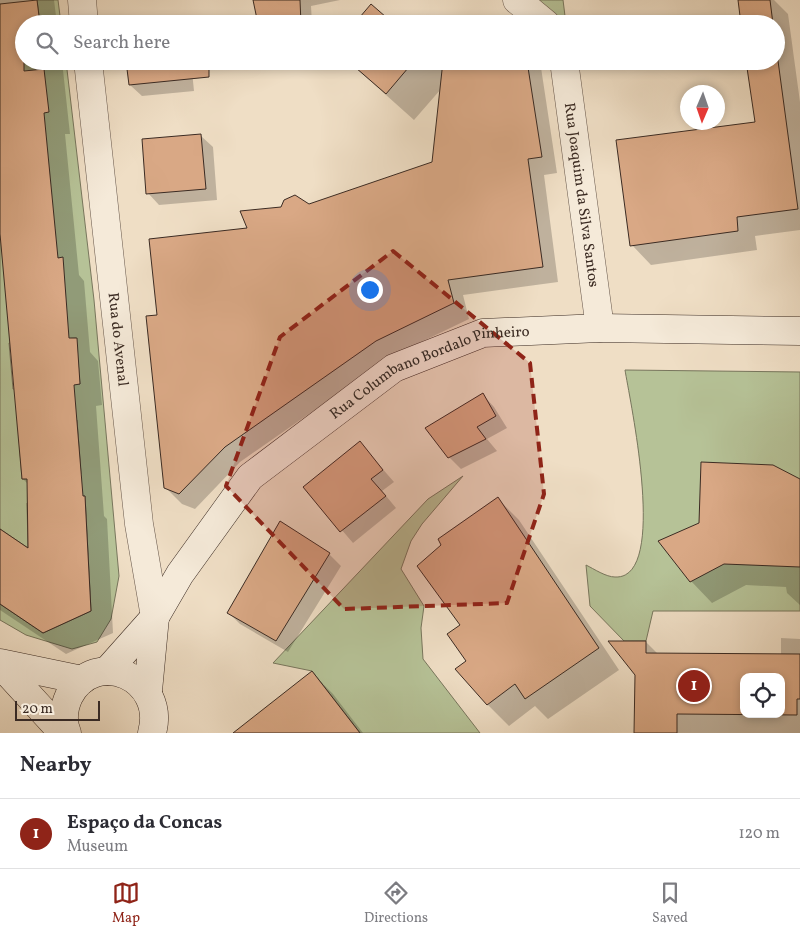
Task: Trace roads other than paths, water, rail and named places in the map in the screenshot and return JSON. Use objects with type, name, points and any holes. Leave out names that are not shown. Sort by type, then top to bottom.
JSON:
[{"type":"main road","points":[[82,0],[83,15]]},
{"type":"main road","points":[[517,0],[535,15]]},
{"type":"main road","name":"Rua do Avenal","points":[[89,70],[139,524],[156,617],[148,691]]},
{"type":"main road","name":"Rua Joaquim da Silva Santos","points":[[565,70],[600,328]]},
{"type":"main road","name":"Rua Columbano Bordalo Pinheiro","points":[[156,617],[180,574],[250,477],[394,368],[484,333],[600,328],[800,332]]},
{"type":"main road","points":[[107,671],[156,617]]},
{"type":"main road","points":[[0,664],[82,680]]},
{"type":"main road","points":[[0,664],[63,733]]},
{"type":"main road","points":[[67,733],[64,716],[66,702],[72,690],[82,680],[94,674],[107,671],[123,673],[137,680],[148,691],[154,706],[156,721],[152,733]]},
{"type":"place","name":"Espaço da Concas","points":[[694,686]]}]
